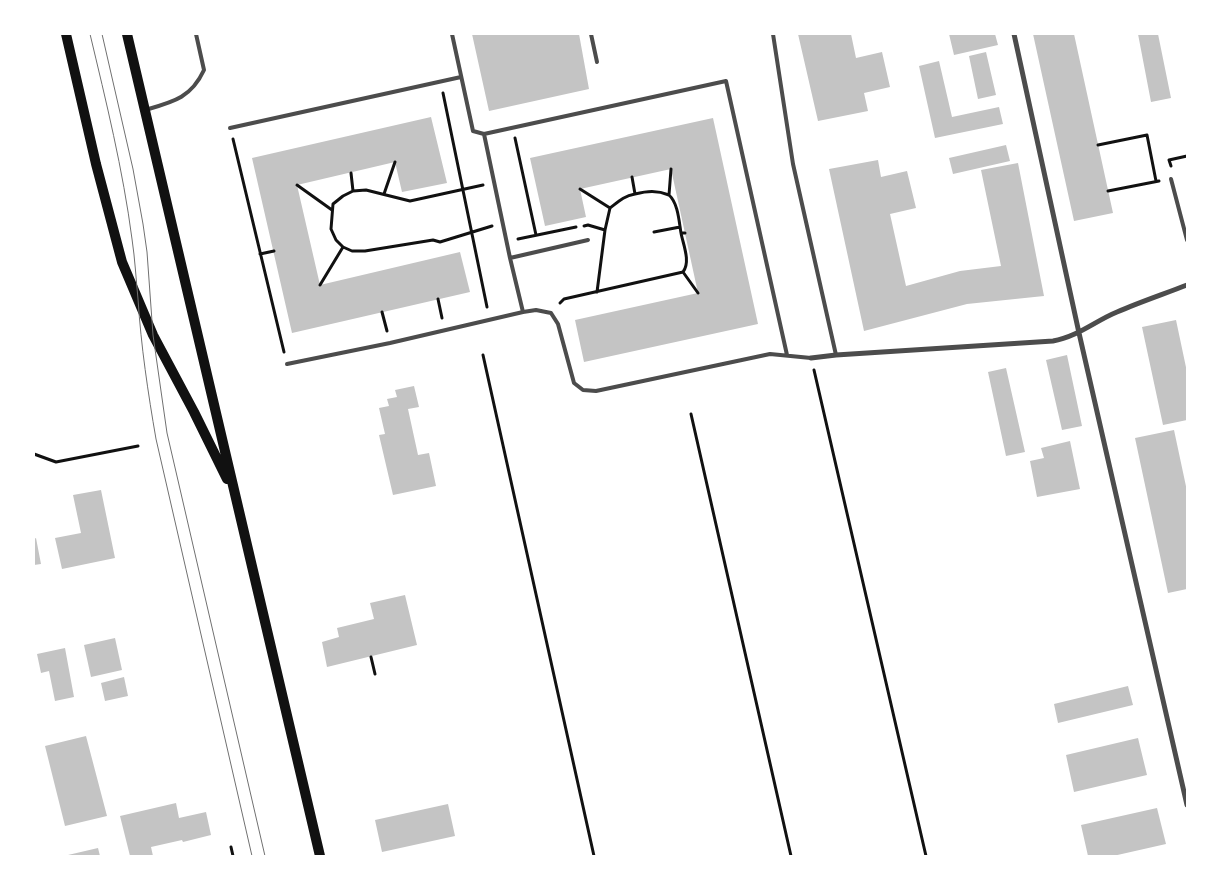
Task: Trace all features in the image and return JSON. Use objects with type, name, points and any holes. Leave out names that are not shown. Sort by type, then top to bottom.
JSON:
[{"type":"main road","points":[[66,34],[96,164],[122,262],[154,335],[217,458],[237,505]]},
{"type":"main road","points":[[128,34],[320,856]]},
{"type":"street","points":[[1014,34],[1079,333],[1187,804]]},
{"type":"street","points":[[811,358],[1060,340],[1079,333],[1116,312],[1187,285]]},
{"type":"lane","points":[[145,110],[176,100],[190,91],[198,82],[204,70],[196,34]]},
{"type":"lane","points":[[452,34],[473,131],[484,134],[726,81],[787,355]]},
{"type":"lane","points":[[591,34],[598,62]]},
{"type":"lane","points":[[773,34],[793,164],[836,355]]},
{"type":"lane","points":[[230,128],[461,77]]},
{"type":"lane","points":[[484,134],[502,224],[524,312]]},
{"type":"lane","points":[[1171,179],[1187,240]]},
{"type":"lane","points":[[510,258],[588,240]]},
{"type":"lane","points":[[287,364],[536,310],[551,313],[558,324],[574,383],[583,390],[596,391],[770,354],[811,358]]},
{"type":"path","points":[[440,81],[490,320]]},
{"type":"path","points":[[230,128],[287,364]]},
{"type":"path","points":[[513,128],[536,236]]},
{"type":"path","points":[[1098,145],[1147,136],[1156,182]]},
{"type":"path","points":[[1108,191],[1171,179],[1173,178],[1169,160],[1187,156]]},
{"type":"path","points":[[384,194],[395,162]]},
{"type":"path","points":[[669,195],[672,169]]},
{"type":"path","points":[[351,173],[353,191]]},
{"type":"path","points":[[632,177],[635,194]]},
{"type":"path","points":[[494,183],[410,201],[366,190],[353,191],[333,204],[331,228],[336,240],[343,246],[352,251],[365,251],[433,240],[440,242],[502,224]]},
{"type":"path","points":[[297,185],[332,210]]},
{"type":"path","points":[[580,189],[610,208]]},
{"type":"path","points":[[597,292],[605,230],[610,208],[628,195],[653,191],[663,192],[671,196],[683,232],[687,263],[684,272]]},
{"type":"path","points":[[654,232],[680,227]]},
{"type":"path","points":[[320,285],[343,246]]},
{"type":"path","points":[[260,254],[274,251]]},
{"type":"path","points":[[551,313],[564,300],[684,272]]},
{"type":"path","points":[[684,272],[698,293]]},
{"type":"path","points":[[438,300],[444,330]]},
{"type":"path","points":[[382,312],[390,343]]},
{"type":"path","points":[[483,355],[594,856]]},
{"type":"path","points":[[811,358],[926,856]]},
{"type":"path","points":[[691,414],[792,856]]},
{"type":"path","points":[[34,454],[56,462],[138,446]]},
{"type":"path","points":[[371,657],[375,674]]},
{"type":"path","points":[[231,847],[233,856]]},
{"type":"building","points":[[472,34],[579,34],[589,89],[489,111]]},
{"type":"building","points":[[798,34],[851,34],[856,58],[882,52],[890,87],[864,93],[868,111],[818,121]]},
{"type":"building","points":[[949,34],[995,34],[998,45],[954,55]]},
{"type":"building","points":[[1033,34],[1074,34],[1113,213],[1074,221]]},
{"type":"building","points":[[1138,34],[1158,34],[1171,98],[1151,102]]},
{"type":"building","points":[[986,52],[996,95],[978,99],[969,56]]},
{"type":"building","points":[[939,61],[952,117],[999,107],[1003,124],[935,138],[919,66]]},
{"type":"building","points":[[431,117],[447,183],[402,192],[395,162],[297,185],[320,285],[460,252],[470,292],[292,333],[252,158]]},
{"type":"building","points":[[713,118],[758,324],[584,362],[575,320],[698,293],[671,169],[580,189],[586,217],[545,226],[530,158]]},
{"type":"building","points":[[1006,145],[1010,161],[953,174],[949,158]]},
{"type":"building","points":[[878,160],[881,177],[907,171],[916,208],[890,214],[906,286],[960,271],[1001,266],[981,170],[1018,163],[1044,296],[967,304],[864,331],[829,169]]},
{"type":"building","points":[[1176,320],[1187,372],[1187,420],[1163,425],[1142,327]]},
{"type":"building","points":[[1067,355],[1082,426],[1062,430],[1046,360]]},
{"type":"building","points":[[1006,368],[1025,452],[1006,456],[988,372]]},
{"type":"building","points":[[414,386],[419,407],[408,409],[418,455],[429,453],[436,486],[393,495],[379,435],[385,434],[379,408],[389,406],[387,399],[397,397],[395,390]]},
{"type":"building","points":[[1174,430],[1187,491],[1187,589],[1168,593],[1135,438]]},
{"type":"building","points":[[1070,441],[1080,489],[1037,497],[1030,461],[1044,458],[1041,448]]},
{"type":"building","points":[[101,490],[115,558],[62,569],[55,538],[81,533],[73,495]]},
{"type":"building","points":[[36,538],[41,564],[34,565],[34,539]]},
{"type":"building","points":[[405,595],[417,645],[327,667],[322,642],[339,637],[337,628],[374,619],[370,603]]},
{"type":"building","points":[[115,638],[122,670],[91,677],[84,645]]},
{"type":"building","points":[[65,648],[74,697],[55,701],[49,671],[41,673],[37,654]]},
{"type":"building","points":[[124,677],[128,696],[105,701],[101,683]]},
{"type":"building","points":[[1128,686],[1133,705],[1058,723],[1054,704]]},
{"type":"building","points":[[86,736],[107,816],[65,826],[45,746]]},
{"type":"building","points":[[1138,738],[1147,775],[1074,792],[1066,755]]},
{"type":"building","points":[[176,803],[179,818],[206,812],[211,835],[151,847],[153,856],[130,856],[120,816]]},
{"type":"building","points":[[448,804],[455,836],[382,852],[375,820]]},
{"type":"building","points":[[1157,808],[1166,844],[1113,856],[1088,856],[1081,825]]},
{"type":"building","points":[[98,848],[100,856],[68,856],[68,855]]},
{"type":"tram line","points":[[90,34],[124,187],[134,254],[143,352],[156,439],[252,856]]},
{"type":"tram line","points":[[102,34],[133,169],[143,224],[153,335],[167,433],[265,856]]}]
